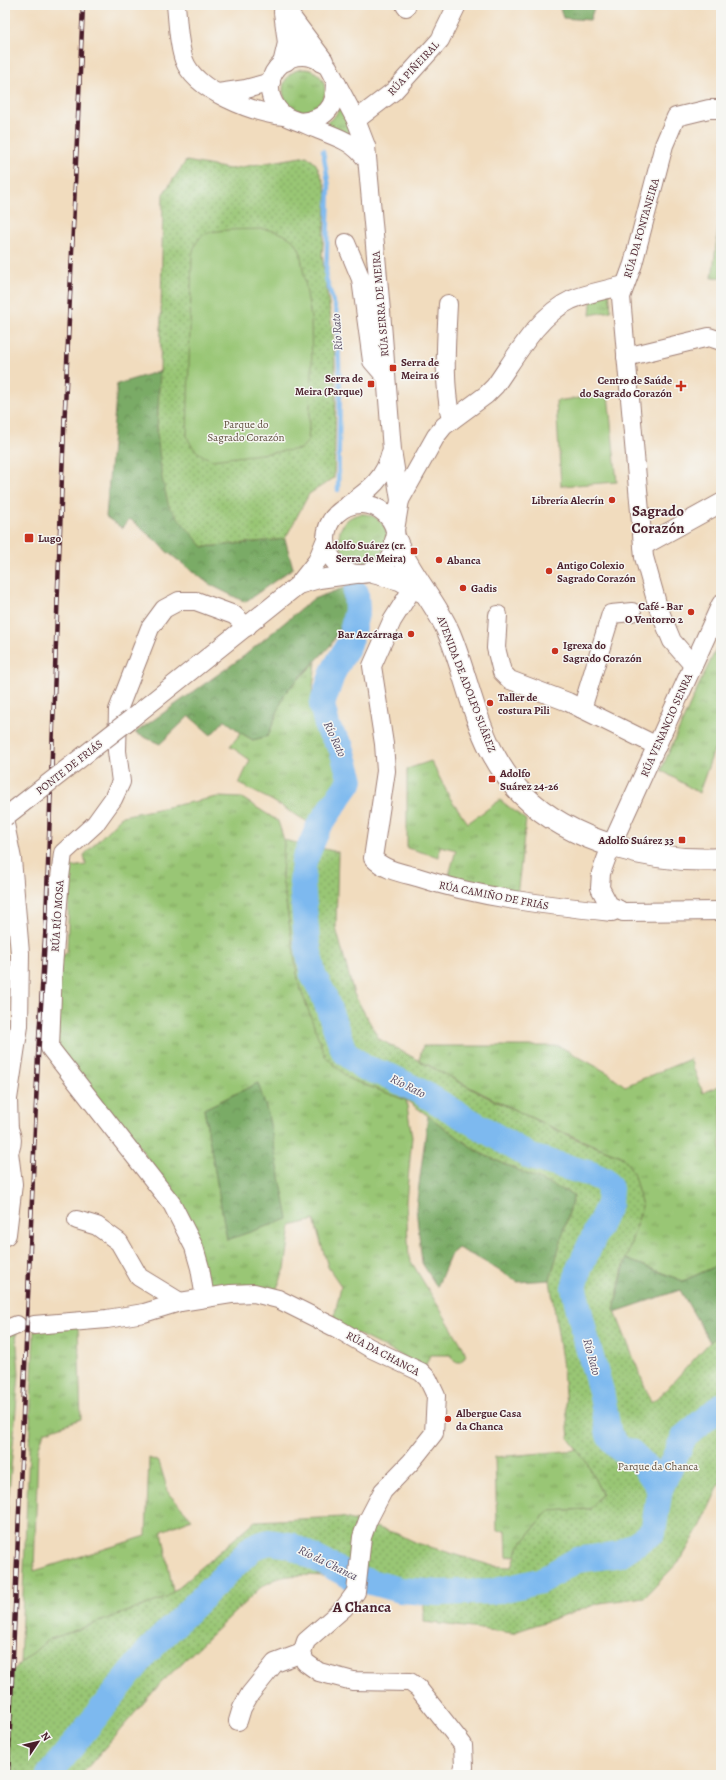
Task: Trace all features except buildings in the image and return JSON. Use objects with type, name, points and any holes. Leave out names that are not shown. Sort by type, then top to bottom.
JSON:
[{"type":"main road","name":"RÚA SERRA DE MEIRA","points":[[284,9],[288,43],[285,60]]},
{"type":"main road","name":"RÚA SERRA DE MEIRA","points":[[284,9],[322,62]]},
{"type":"main road","name":"AVENIDA DE ADOLFO SUÁREZ","points":[[396,536],[405,562],[420,590],[445,623],[454,645],[480,724],[490,748],[504,772],[522,795],[543,811],[582,835],[610,846],[660,856],[690,859],[721,859]]},
{"type":"main road","points":[[364,573],[390,576],[420,590]]},
{"type":"main road","points":[[5,1234],[6,1202],[11,1184],[6,1141]]},
{"type":"street","points":[[176,5],[180,42],[184,60],[190,72],[197,80],[235,103],[273,115],[292,119],[342,138],[359,150],[366,159]]},
{"type":"street","name":"RÚA PIÑEIRAL","points":[[356,120],[394,91],[440,40],[457,5]]},
{"type":"street","points":[[285,60],[304,55],[313,57],[322,62]]},
{"type":"street","name":"RÚA SERRA DE MEIRA","points":[[271,82],[278,66],[285,60]]},
{"type":"street","name":"RÚA SERRA DE MEIRA","points":[[322,62],[328,67],[356,120],[366,146],[392,450],[400,500],[396,536]]},
{"type":"street","points":[[218,92],[246,89],[271,82],[270,91],[272,101],[277,109],[292,119],[315,120],[327,112],[333,103],[336,93],[336,83]]},
{"type":"street","name":"RÚA DA FONTANEIRA","points":[[400,500],[436,436],[450,421],[486,395],[495,386],[541,322],[571,300],[624,285],[633,264],[664,145],[676,117],[721,109]]},
{"type":"street","points":[[346,244],[361,279],[372,361],[386,376]]},
{"type":"street","points":[[624,285],[620,297],[644,557],[658,607],[672,640],[693,665]]},
{"type":"street","points":[[448,304],[444,368],[450,421]]},
{"type":"street","points":[[626,357],[709,337],[721,341]]},
{"type":"street","name":"RÚA SERRA DE MEIRA","points":[[347,506],[369,490],[383,475],[392,450]]},
{"type":"street","points":[[298,586],[319,579],[364,573],[382,567],[389,560],[394,551],[396,536],[391,521],[385,513],[377,507],[359,503],[347,506],[338,512],[332,519],[327,529],[326,539],[327,549],[332,558],[342,568],[364,573]]},
{"type":"street","points":[[643,546],[721,503]]},
{"type":"street","points":[[125,714],[246,627],[298,586],[317,561],[326,539]]},
{"type":"street","name":"RÚA CAMIÑO DE FRIÁS","points":[[420,590],[392,620],[372,666],[384,744],[386,771],[372,858],[386,868],[441,886],[477,894],[535,904],[612,912],[618,909]]},
{"type":"street","name":"RÚA RÍO MOSA","points":[[205,1298],[200,1268],[194,1247],[172,1204],[50,1048],[55,944],[60,878],[64,853],[95,824],[114,799],[121,782],[117,751],[125,714],[150,628],[164,609],[179,602],[196,601],[234,615],[246,627]]},
{"type":"street","name":"RÚA VENANCIO SENRA","points":[[618,909],[609,905],[600,888],[601,873],[610,846],[720,606]]},
{"type":"street","points":[[582,709],[611,614],[632,612]]},
{"type":"street","points":[[498,615],[496,648],[502,672],[510,680],[568,702],[657,746]]},
{"type":"street","name":"PONTE DE FRIÁS","points":[[5,817],[125,714]]},
{"type":"street","points":[[5,824],[12,859],[20,952],[19,1026],[16,1057],[8,1099],[6,1141]]},
{"type":"street","points":[[618,909],[623,912],[650,913],[721,911]]},
{"type":"street","points":[[5,1054],[19,1003]]},
{"type":"street","points":[[78,1220],[97,1226],[118,1242],[139,1278],[180,1302]]},
{"type":"street","name":"RÚA DA CHANCA","points":[[19,1327],[144,1314],[180,1302],[231,1294],[254,1293],[278,1299],[338,1329],[370,1348],[421,1372],[428,1379],[436,1396],[434,1433],[411,1462],[383,1491],[368,1520],[362,1537],[356,1592],[344,1608],[306,1641],[302,1653]]},
{"type":"street","points":[[238,1721],[242,1708],[250,1694],[275,1662],[302,1653],[305,1662],[319,1672],[353,1681],[410,1682],[418,1688],[463,1745],[464,1767],[461,1775]]},
{"type":"green space","points":[[559,5],[595,5],[590,20],[563,18]]},
{"type":"green space","points":[[304,69],[319,75],[325,90],[319,105],[304,111],[289,105],[283,90],[289,75]]},
{"type":"green space","points":[[340,107],[358,139],[324,125],[335,116]]},
{"type":"green space","name":"Parque do Sagrado Corazón","points":[[307,156],[316,164],[325,185],[327,196],[322,255],[334,341],[336,395],[334,478],[309,494],[285,539],[203,547],[169,507],[162,478],[157,432],[160,371],[163,194],[186,161],[230,169]]},
{"type":"green space","points":[[721,205],[721,277],[712,278]]},
{"type":"green space","points":[[262,229],[279,232],[294,241],[300,251],[311,318],[312,372],[308,441],[301,449],[212,460],[196,451],[191,445],[187,436],[192,255],[198,240],[207,233],[230,230]]},
{"type":"green space","points":[[609,289],[611,311],[590,315],[592,293]]},
{"type":"green space","points":[[160,371],[157,432],[204,547],[285,539],[293,568],[245,602],[209,584],[166,551],[130,519],[122,528],[106,517],[117,384]]},
{"type":"green space","points":[[608,394],[617,482],[561,486],[556,401]]},
{"type":"green space","points":[[363,514],[372,516],[380,521],[385,529],[387,538],[385,547],[380,555],[372,560],[363,562],[354,560],[346,555],[341,547],[339,538],[341,529],[346,521],[354,516]]},
{"type":"green space","points":[[349,586],[353,597],[352,602],[331,645],[285,693],[268,736],[253,740],[241,733],[225,720],[211,735],[189,716],[160,744],[135,733],[244,656],[313,599]]},
{"type":"green space","points":[[721,639],[721,730],[699,793],[661,770]]},
{"type":"green space","points":[[316,662],[312,695],[343,761],[346,779],[311,824],[271,800],[239,784],[250,760],[230,746],[241,733],[253,740],[268,736],[285,693]]},
{"type":"green space","points":[[431,761],[450,798],[468,823],[500,800],[526,820],[517,896],[447,882],[456,850],[440,846],[439,857],[407,848],[407,769]]},
{"type":"green space","points":[[217,797],[242,798],[278,821],[284,840],[282,877],[299,985],[349,1079],[406,1100],[412,1137],[406,1202],[409,1258],[463,1347],[466,1355],[461,1362],[455,1362],[450,1355],[430,1355],[425,1367],[333,1322],[341,1286],[328,1267],[314,1220],[291,1226],[285,1269],[274,1295],[210,1288],[177,1204],[140,1147],[55,1049],[58,960],[67,952],[70,867],[86,865],[84,855],[122,816]],"holes":[[[258,1083],[228,1240],[204,1109]]]},
{"type":"green space","name":"Parque da Chanca","points":[[284,840],[338,852],[336,928],[354,994],[379,1039],[483,1095],[576,1139],[623,1157],[633,1172],[642,1206],[622,1272],[614,1309],[651,1402],[661,1395],[710,1342],[721,1334],[721,1481],[701,1525],[682,1558],[645,1597],[600,1603],[512,1633],[424,1622],[424,1599],[351,1583],[336,1578],[306,1575],[286,1576],[270,1582],[260,1588],[160,1684],[81,1775],[5,1775],[5,1677],[48,1640],[166,1598],[255,1521],[342,1517],[398,1534],[417,1543],[493,1566],[512,1567],[518,1548],[548,1511],[590,1509],[602,1494],[587,1463],[569,1439],[562,1360],[550,1280],[574,1195],[480,1153],[406,1100],[349,1079],[325,1056],[299,985],[282,877]]},
{"type":"green space","points":[[423,1046],[559,1046],[608,1073],[625,1086],[690,1059],[703,1093],[721,1085],[721,1264],[683,1281],[626,1259],[642,1206],[623,1157],[571,1136],[520,1112],[419,1060]]},
{"type":"green space","points":[[258,1083],[268,1114],[288,1219],[227,1240],[204,1109]]},
{"type":"green space","points":[[428,1115],[480,1153],[574,1195],[550,1280],[518,1282],[480,1259],[458,1248],[451,1254],[437,1287],[422,1263],[416,1208]]},
{"type":"green space","points":[[626,1259],[683,1281],[721,1264],[721,1334],[710,1342],[680,1290],[615,1312],[614,1309]]},
{"type":"green space","points":[[78,1325],[81,1419],[44,1432],[38,1450],[34,1571],[146,1536],[149,1458],[159,1462],[169,1494],[192,1519],[162,1531],[173,1592],[166,1598],[48,1640],[20,1664],[34,1331]]},
{"type":"green space","points":[[16,1331],[19,1374],[5,1539],[5,1338]]},
{"type":"green space","points":[[577,1450],[587,1463],[602,1494],[590,1509],[548,1511],[518,1548],[516,1555],[507,1557],[506,1530],[497,1531],[495,1457]]},
{"type":"waterway","name":"Río Rato","points":[[323,151],[329,187],[326,278],[337,313],[340,390],[338,490]]},
{"type":"waterway","name":"Río Rato","points":[[356,593],[357,610],[349,644],[333,672],[322,705],[328,729],[341,747],[351,780],[319,826],[304,861],[302,882],[307,942],[313,975],[323,993],[344,1051],[363,1067],[389,1076],[421,1092],[531,1157],[591,1174],[604,1180],[610,1188],[609,1204],[579,1269],[574,1289],[588,1347],[601,1391],[609,1435],[619,1448],[631,1452],[644,1465],[660,1489]]},
{"type":"waterway","name":"Río da Chanca","points":[[49,1775],[148,1651],[253,1547],[269,1542],[290,1545],[352,1577],[400,1590],[438,1593],[496,1591],[540,1581],[577,1560],[620,1554],[653,1532],[660,1489],[684,1437],[721,1406]]},
{"type":"railway","points":[[8,1775],[38,1056],[46,921],[62,475],[83,5]]},
{"type":"place","name":"Serra de Meira 16","points":[[393,368]]},
{"type":"place","name":"Serra de Meira (Parque)","points":[[371,384]]},
{"type":"place","name":"Centro de Saúde do Sagrado Corazón","points":[[681,386]]},
{"type":"place","name":"Librería Alecrín","points":[[612,500]]},
{"type":"place","name":"Lugo","points":[[29,538]]},
{"type":"place","name":"Adolfo Suárez (cr. Serra de Meira)","points":[[414,551]]},
{"type":"place","name":"Abanca","points":[[439,560]]},
{"type":"place","name":"Antigo Colexio Sagrado Corazón","points":[[549,571]]},
{"type":"place","name":"Gadis","points":[[463,588]]},
{"type":"place","name":"Café - Bar O Ventorro 2","points":[[691,612]]},
{"type":"place","name":"Bar Azcárraga","points":[[411,634]]},
{"type":"place","name":"Igrexa do Sagrado Corazón","points":[[555,651]]},
{"type":"place","name":"Taller de costura Pili","points":[[490,703]]},
{"type":"place","name":"Adolfo Suárez 24-26","points":[[492,779]]},
{"type":"place","name":"Adolfo Suárez 33","points":[[682,840]]},
{"type":"place","name":"Albergue Casa da Chanca","points":[[448,1419]]},
{"type":"district","name":"Sagrado Corazón","points":[[658,520]]},
{"type":"district","name":"A Chanca","points":[[362,1607]]}]
